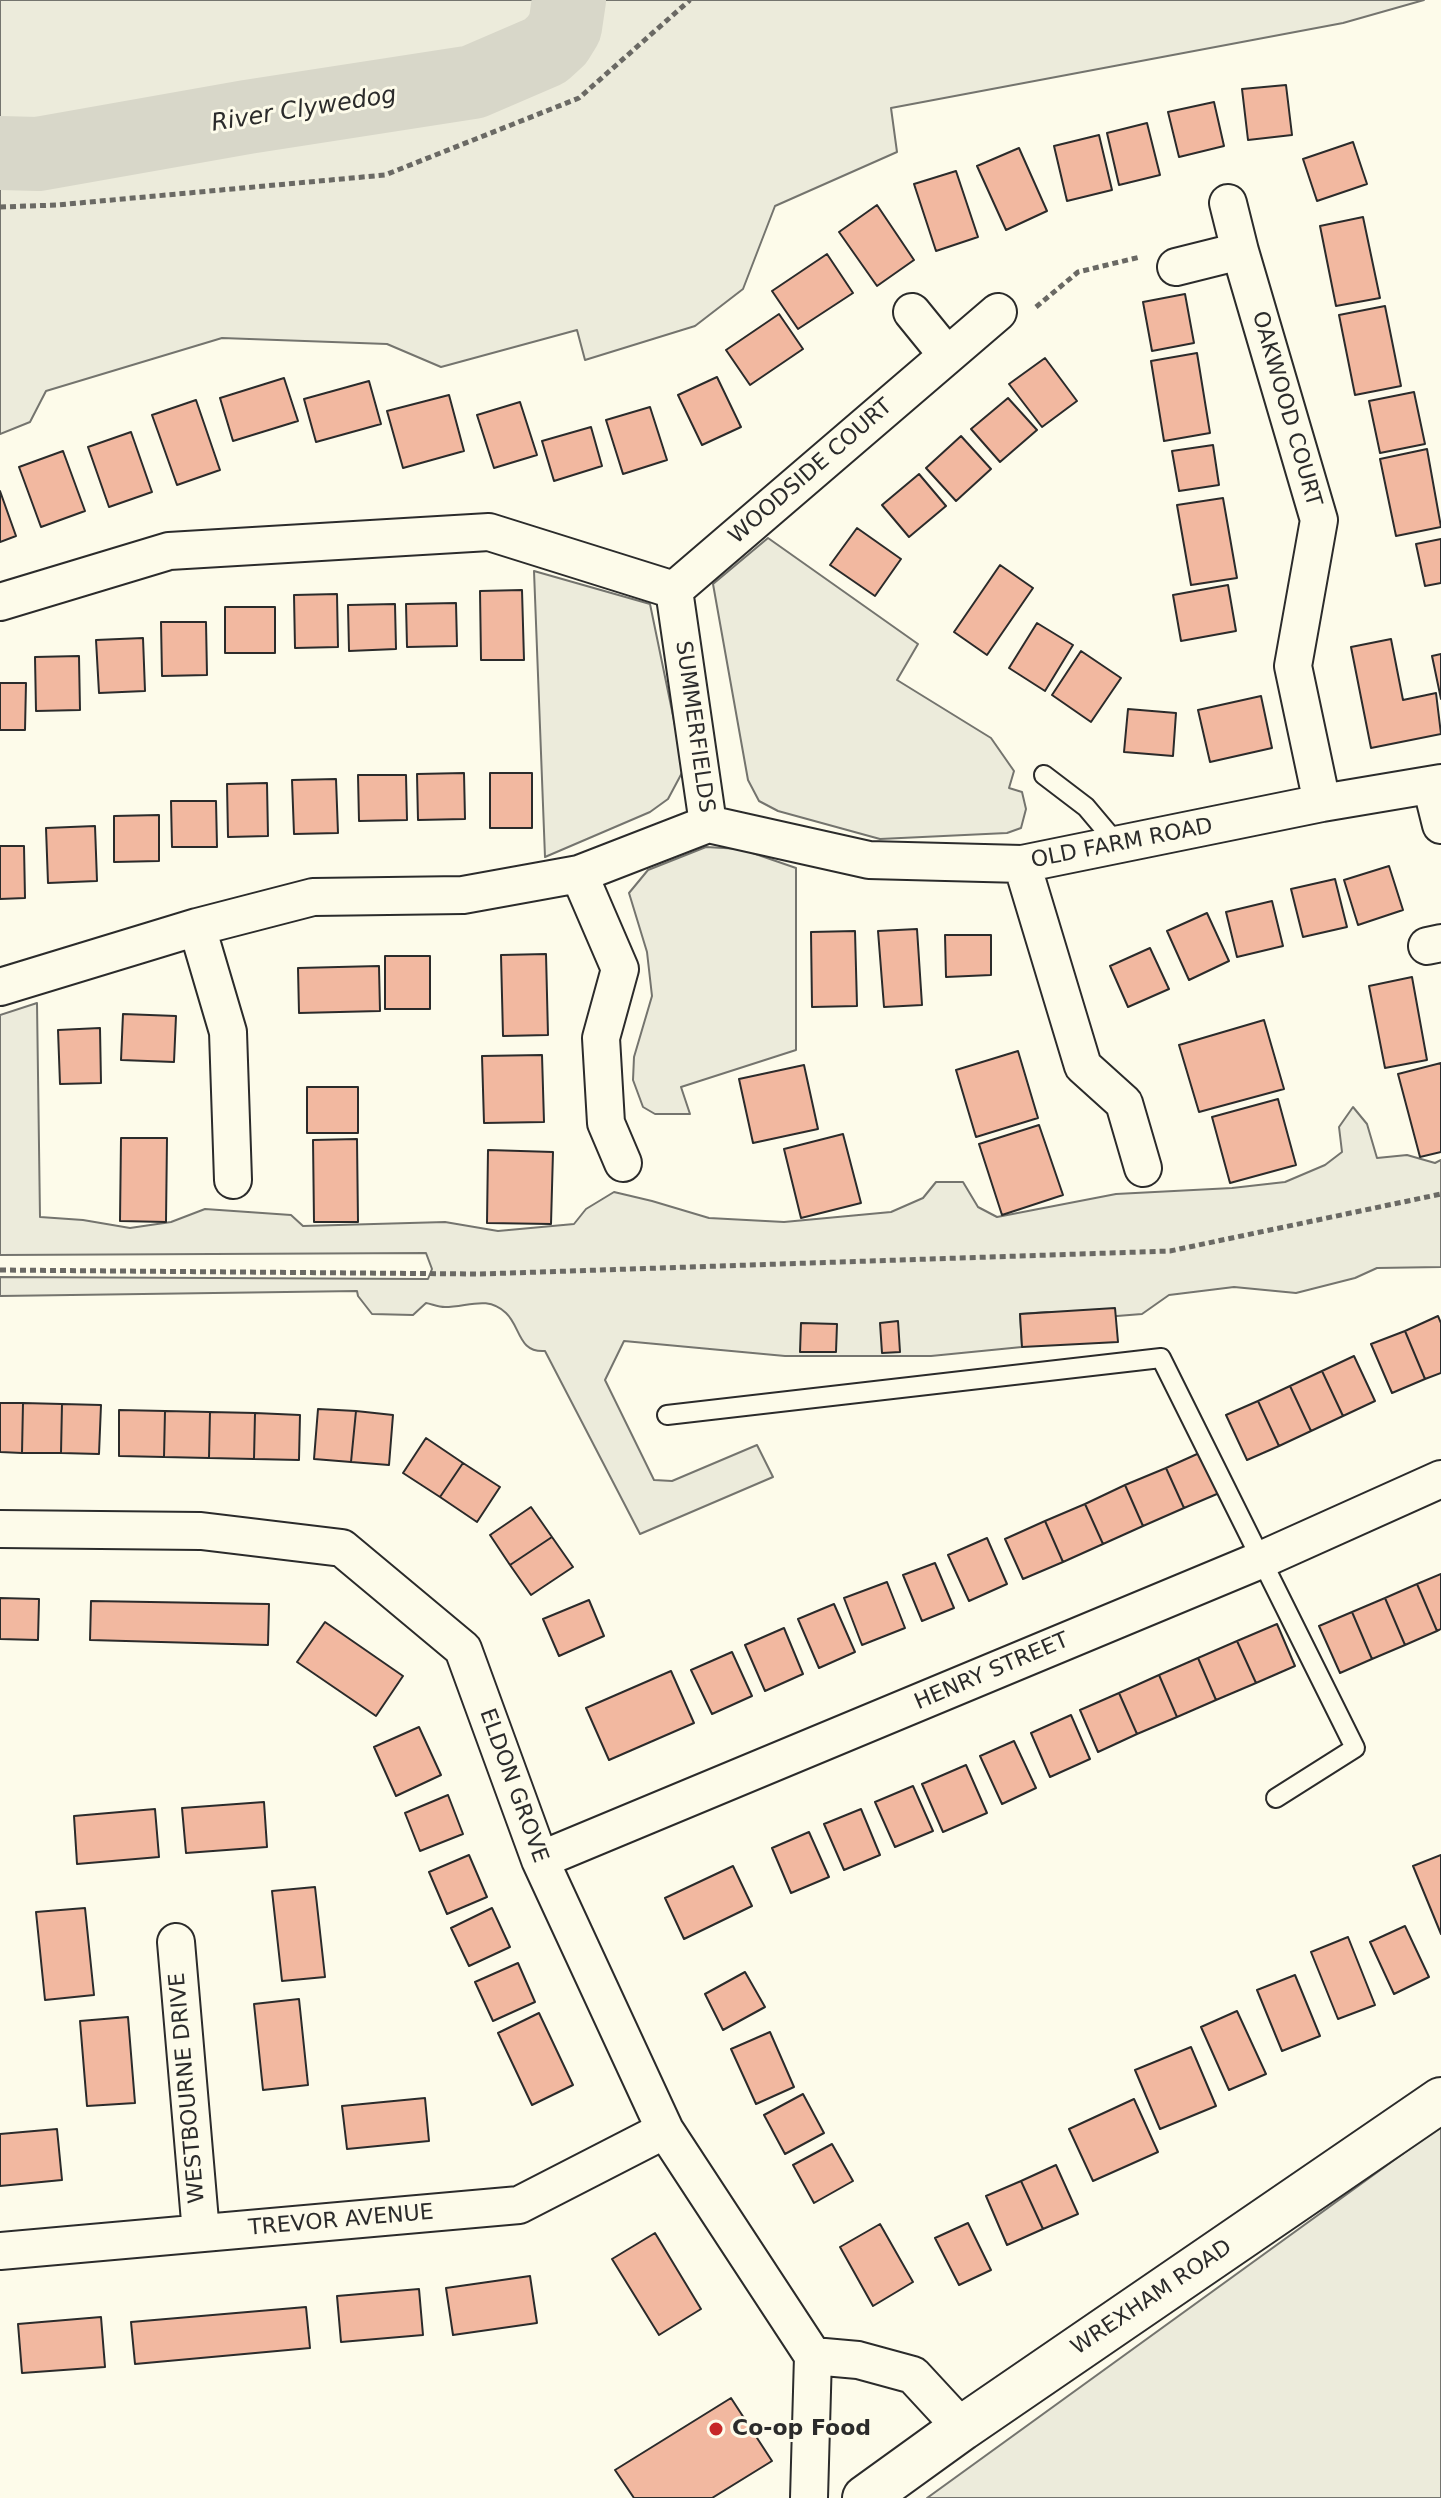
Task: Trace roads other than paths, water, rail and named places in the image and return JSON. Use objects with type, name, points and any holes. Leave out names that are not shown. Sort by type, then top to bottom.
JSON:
[{"type":"main road","name":"WREXHAM ROAD","points":[[865,2498],[962,2428],[1441,2100]]},
{"type":"street","name":"OAKWOOD COURT","points":[[1228,203],[1319,520],[1293,666],[1322,803]]},
{"type":"street","points":[[1176,267],[1240,251]]},
{"type":"street","points":[[912,312],[947,355]]},
{"type":"street","name":"WOODSIDE COURT","points":[[674,590],[998,312]]},
{"type":"street","points":[[0,602],[169,551],[489,532],[674,590]]},
{"type":"street","name":"SUMMERFIELDS","points":[[0,987],[197,927],[313,897],[463,895],[579,874],[708,824],[674,590]]},
{"type":"street","points":[[1436,784],[1441,825]]},
{"type":"street","name":"OLD FARM ROAD","points":[[708,824],[869,860],[1022,864],[1322,803],[1436,784]]},
{"type":"street","points":[[1022,864],[1083,1066],[1124,1103],[1143,1168]]},
{"type":"street","points":[[579,874],[620,969],[601,1038],[606,1123],[623,1163]]},
{"type":"street","points":[[197,927],[228,1032],[233,1180]]},
{"type":"street","name":"HENRY STREET","points":[[540,1860],[1263,1559],[1441,1479]]},
{"type":"street","name":"ELDON GROVE","points":[[0,1529],[201,1531],[342,1548],[463,1649],[540,1860],[665,2130],[813,2356]]},
{"type":"street","name":"WESTBOURNE DRIVE","points":[[176,1942],[201,2233]]},
{"type":"street","name":"TREVOR AVENUE","points":[[0,2251],[519,2205],[665,2130]]},
{"type":"street","points":[[809,2498],[813,2356],[858,2360],[913,2375],[962,2428]]},
{"type":"lane","points":[[1044,775],[1086,807],[1118,845]]},
{"type":"lane","points":[[667,1415],[1161,1358],[1355,1748],[1276,1798]]},
{"type":"waterway","name":"River Clywedog","points":[[0,153],[38,154],[473,82],[545,51],[565,27],[569,0]]},
{"type":"place","name":"Co-op Food","points":[[716,2429]]}]
